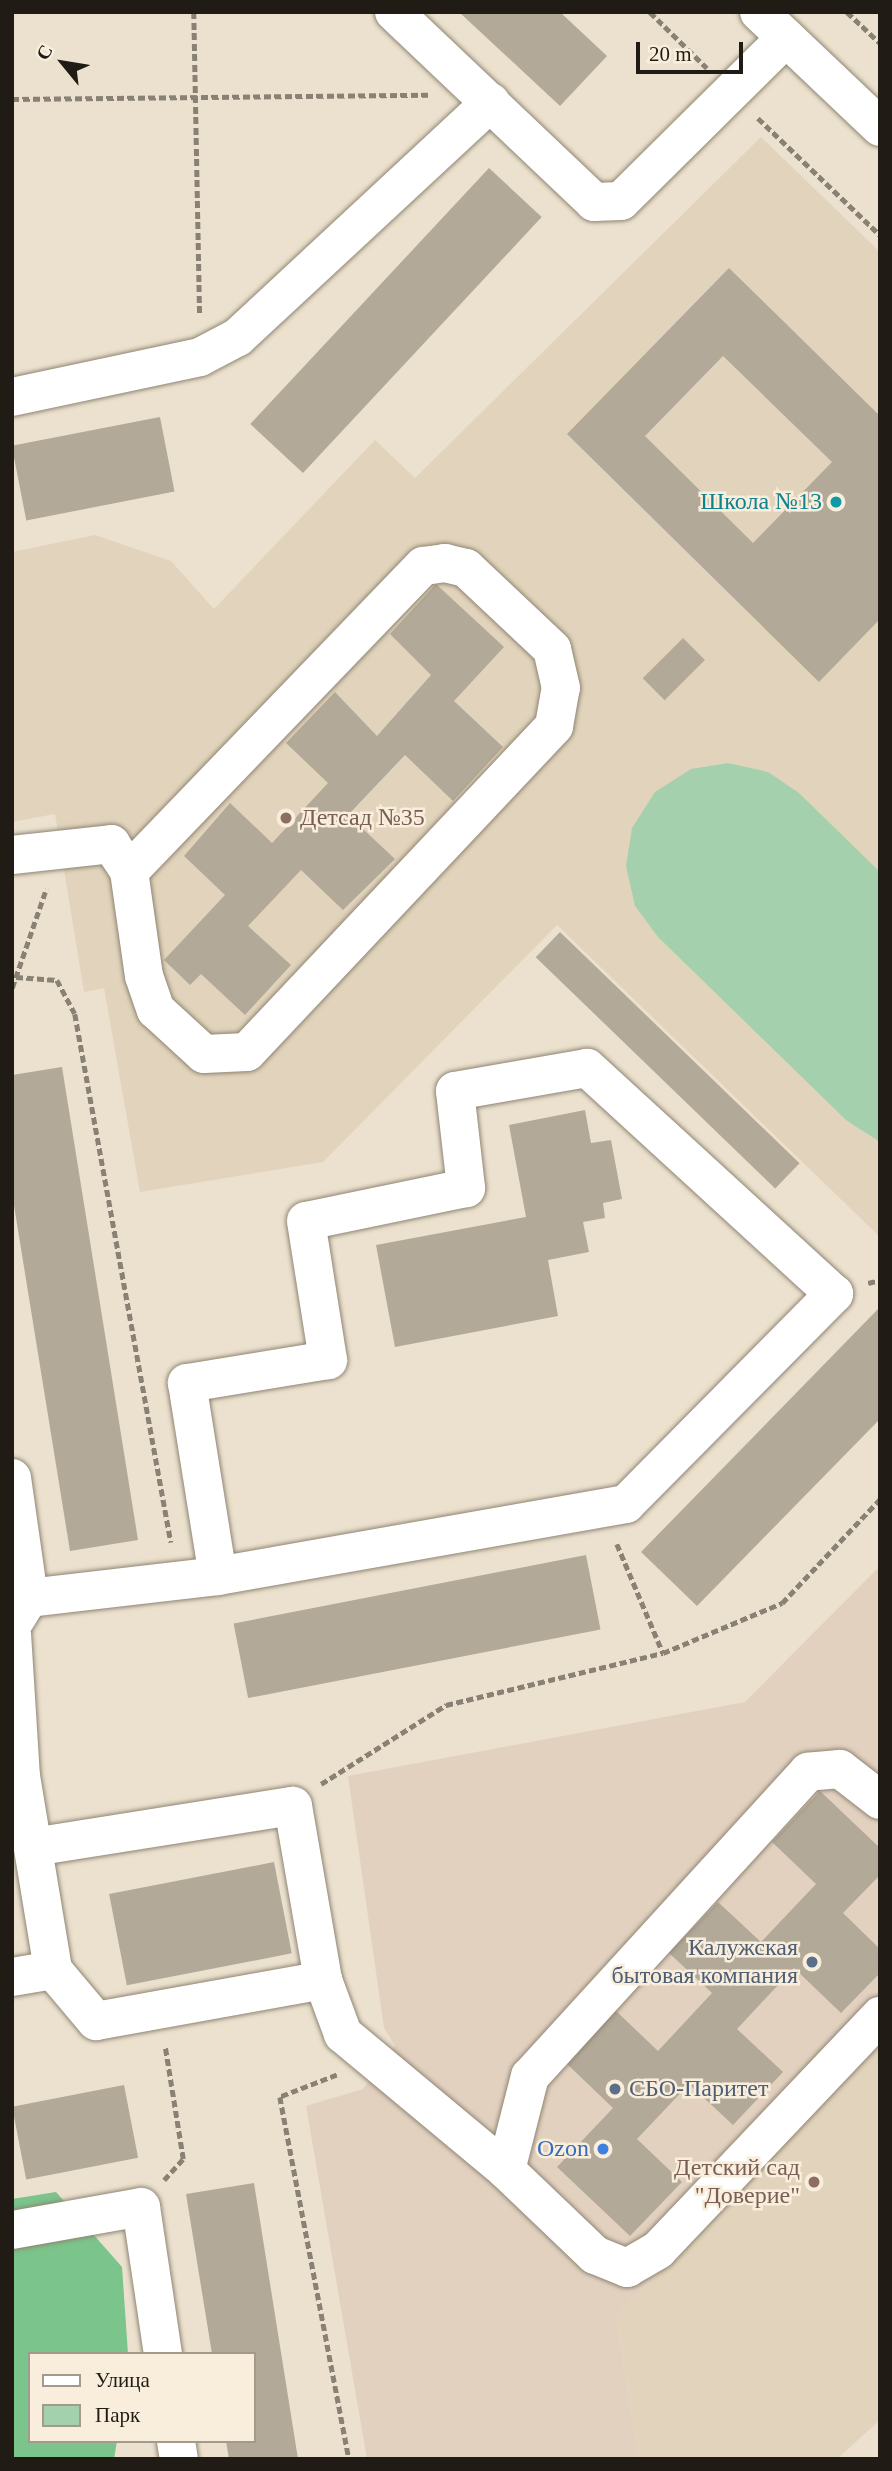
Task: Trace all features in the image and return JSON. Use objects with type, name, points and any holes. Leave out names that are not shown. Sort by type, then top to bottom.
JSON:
[{"type":"main road","points":[[394,12],[594,202],[621,201],[731,92],[769,20],[880,127]]},
{"type":"main road","points":[[12,397],[200,357],[238,337],[491,102]]},
{"type":"main road","points":[[12,855],[111,844],[129,871],[145,976],[156,1010],[204,1054],[247,1052],[554,726],[561,688],[552,649],[466,568],[445,563],[423,566],[129,871]]},
{"type":"main road","points":[[12,1478],[21,1612],[179,1581],[218,1576],[626,1504],[834,1294],[587,1068],[455,1091],[466,1188],[306,1222],[327,1360],[187,1383],[218,1576]]},
{"type":"main road","points":[[12,1634],[17,1777],[33,1847],[53,1970],[96,2021],[323,1980]]},
{"type":"main road","points":[[506,2170],[530,2076],[808,1772],[840,1769],[880,1800]]},
{"type":"main road","points":[[33,1847],[293,1806],[323,1980],[343,2034],[506,2170],[595,2255],[627,2268],[658,2250],[880,2016]]},
{"type":"main road","points":[[12,1977],[53,1970]]},
{"type":"main road","points":[[12,2230],[141,2207],[163,2352]]},
{"type":"path","points":[[194,12],[200,357]]},
{"type":"path","points":[[650,12],[880,235]]},
{"type":"path","points":[[846,12],[880,43]]},
{"type":"path","points":[[12,99],[197,100],[436,95]]},
{"type":"path","points":[[12,988],[60,848]]},
{"type":"path","points":[[16,977],[57,980],[75,1014],[179,1581]]},
{"type":"path","points":[[311,1791],[446,1705],[663,1653],[782,1603],[880,1499]]},
{"type":"path","points":[[602,1508],[663,1653]]},
{"type":"path","points":[[141,2207],[183,2159],[159,2010]]},
{"type":"path","points":[[347,2071],[280,2097],[349,2459]]},
{"type":"shaded area","points":[[761,137],[880,252],[880,1237],[557,925],[323,1162],[140,1192],[104,988],[84,992],[55,814],[12,822],[12,552],[95,535],[171,561],[214,609],[375,440],[415,478]]},
{"type":"shaded area","points":[[880,1566],[880,2047],[616,2316],[639,2459],[367,2459],[306,2106],[363,2089],[395,2046],[384,2028],[348,1776],[745,1702]]},
{"type":"shaded area","name":"Детский сад \"Доверие\"","points":[[880,2047],[880,2420],[837,2459],[639,2459],[616,2316]]},
{"type":"green space","points":[[728,763],[768,772],[799,793],[880,872],[880,1142],[846,1120],[658,937],[635,906],[626,866],[632,828],[655,792],[691,769]]},
{"type":"green space","points":[[56,2192],[122,2267],[128,2352],[28,2352],[28,2443],[117,2443],[114,2459],[12,2459],[12,2199]]},
{"type":"building","points":[[459,12],[560,12],[607,56],[560,106]]},
{"type":"building","points":[[489,168],[542,217],[303,473],[250,424]]},
{"type":"building","name":"Школа №13","points":[[729,268],[880,416],[880,619],[819,682],[567,434]],"holes":[[[723,356],[832,462],[753,543],[645,436]]]},
{"type":"building","points":[[160,417],[175,492],[26,520],[12,446]]},
{"type":"building","points":[[436,584],[504,647],[454,701],[503,747],[453,801],[405,755],[348,815],[395,859],[343,910],[301,870],[248,926],[291,965],[245,1015],[201,974],[190,985],[164,960],[225,895],[184,856],[230,803],[272,843],[328,783],[286,743],[335,692],[377,736],[431,675],[390,634]]},
{"type":"building","points":[[683,638],[705,660],[665,700],[643,678]]},
{"type":"building","points":[[560,932],[800,1163],[775,1188],[536,957]]},
{"type":"building","points":[[62,1067],[138,1540],[70,1551],[12,1193],[12,1075]]},
{"type":"building","points":[[585,1110],[591,1143],[611,1140],[622,1199],[603,1203],[605,1218],[583,1222],[589,1252],[548,1260],[558,1316],[395,1347],[376,1245],[526,1217],[509,1125]]},
{"type":"building","points":[[880,1307],[880,1419],[697,1606],[641,1552]]},
{"type":"building","points":[[586,1555],[601,1630],[248,1698],[234,1624]]},
{"type":"building","points":[[820,1791],[880,1848],[880,1875],[843,1913],[880,1949],[880,1973],[841,2013],[794,1968],[737,2029],[783,2072],[733,2125],[689,2084],[637,2139],[682,2182],[630,2236],[557,2167],[613,2108],[566,2063],[615,2010],[658,2051],[712,1993],[669,1953],[718,1902],[761,1942],[816,1884],[772,1842]]},
{"type":"building","points":[[274,1862],[292,1953],[127,1985],[109,1894]]},
{"type":"building","points":[[124,2085],[138,2158],[26,2179],[12,2107]]},
{"type":"building","points":[[254,2183],[298,2459],[229,2459],[226,2443],[256,2443],[256,2352],[212,2352],[186,2194]]},
{"type":"place","name":"Школа №13","points":[[836,502]]},
{"type":"place","name":"Детсад №35","points":[[286,818]]},
{"type":"place","name":"Калужская бытовая компания","points":[[812,1962]]},
{"type":"place","name":"СБО-Паритет","points":[[615,2089]]},
{"type":"place","name":"Ozon","points":[[603,2149]]},
{"type":"place","name":"Детский сад \"Доверие\"","points":[[814,2182]]}]
